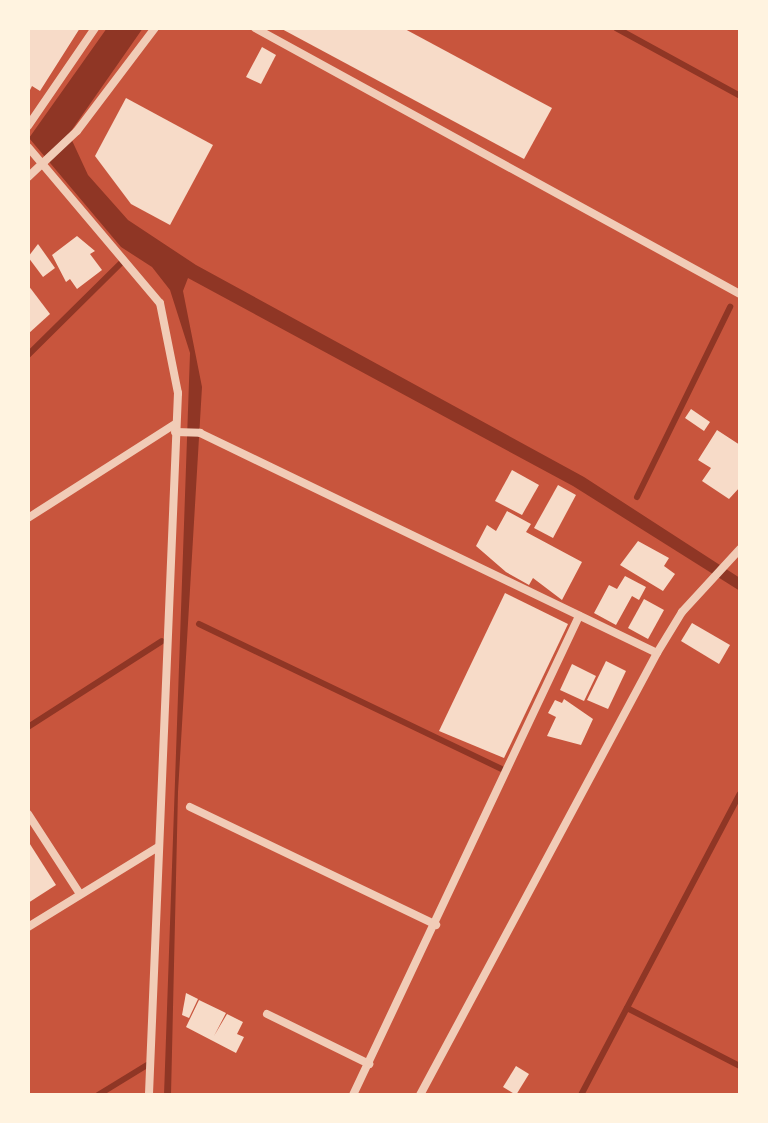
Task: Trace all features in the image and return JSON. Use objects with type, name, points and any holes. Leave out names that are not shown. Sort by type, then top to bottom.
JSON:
[{"type":"street","points":[[28,126],[95,28]]},
{"type":"street","points":[[28,177],[77,131],[155,28]]},
{"type":"street","points":[[255,28],[740,294]]},
{"type":"street","points":[[28,147],[160,303],[178,393],[149,1095]]},
{"type":"street","points":[[28,518],[175,428],[200,433],[657,653]]},
{"type":"street","points":[[420,1095],[657,653],[682,612],[731,563],[740,549]]},
{"type":"street","points":[[353,1095],[436,925],[579,616]]},
{"type":"street","points":[[190,807],[436,925]]},
{"type":"street","points":[[28,814],[80,894]]},
{"type":"street","points":[[28,927],[158,847]]},
{"type":"street","points":[[267,1014],[369,1064]]},
{"type":"shaded area","points":[[107,28],[143,28],[69,134],[88,175],[128,220],[196,265],[584,477],[740,578],[740,591],[573,486],[188,278],[183,291],[202,387],[178,792],[171,1095],[164,1095],[190,353],[170,290],[152,267],[121,247],[29,138]]},
{"type":"building","points":[[28,28],[80,28],[40,91],[32,86],[28,94]]},
{"type":"building","points":[[280,28],[403,28],[552,108],[524,159]]},
{"type":"building","points":[[262,47],[276,55],[261,84],[246,77]]},
{"type":"building","points":[[126,98],[213,145],[170,225],[131,204],[95,156]]},
{"type":"building","points":[[77,236],[95,251],[90,254],[102,270],[77,289],[70,279],[66,282],[52,255]]},
{"type":"building","points":[[38,244],[55,268],[43,277],[28,257]]},
{"type":"building","points":[[28,285],[50,314],[28,334]]},
{"type":"building","points":[[691,409],[710,422],[704,431],[685,418]]},
{"type":"building","points":[[717,430],[740,445],[740,487],[729,499],[702,481],[711,468],[698,460]]},
{"type":"building","points":[[512,470],[539,485],[522,515],[495,501]]},
{"type":"building","points":[[558,485],[576,495],[553,538],[534,528]]},
{"type":"building","points":[[507,511],[531,524],[526,532],[582,562],[562,600],[533,578],[529,585],[506,572],[476,546],[487,525],[496,531]]},
{"type":"building","points":[[638,541],[669,558],[664,566],[675,574],[663,591],[620,565]]},
{"type":"building","points":[[625,576],[646,587],[639,600],[632,596],[616,625],[594,613],[609,585],[617,589]]},
{"type":"building","points":[[505,593],[568,624],[504,758],[439,731]]},
{"type":"building","points":[[644,599],[664,610],[648,639],[628,628]]},
{"type":"building","points":[[692,623],[730,645],[719,664],[681,641]]},
{"type":"building","points":[[606,661],[626,671],[608,709],[587,700]]},
{"type":"building","points":[[572,664],[596,676],[584,701],[560,690]]},
{"type":"building","points":[[564,699],[593,719],[581,745],[547,736],[556,717],[548,713],[555,700],[562,703]]},
{"type":"building","points":[[28,841],[56,885],[28,903]]},
{"type":"building","points":[[186,993],[198,999],[189,1018],[182,1015]]},
{"type":"building","points":[[199,1000],[226,1013],[214,1036],[227,1014],[243,1022],[237,1034],[244,1037],[236,1053],[186,1027]]},
{"type":"building","points":[[516,1066],[529,1074],[516,1095],[503,1087]]},
{"type":"waterway","points":[[616,28],[740,96]]},
{"type":"waterway","points":[[28,355],[121,263]]},
{"type":"waterway","points":[[637,497],[730,307]]},
{"type":"waterway","points":[[199,624],[501,769]]},
{"type":"waterway","points":[[28,727],[162,641]]},
{"type":"waterway","points":[[581,1095],[740,794]]},
{"type":"waterway","points":[[627,1008],[740,1066]]},
{"type":"waterway","points":[[98,1095],[147,1065]]}]
